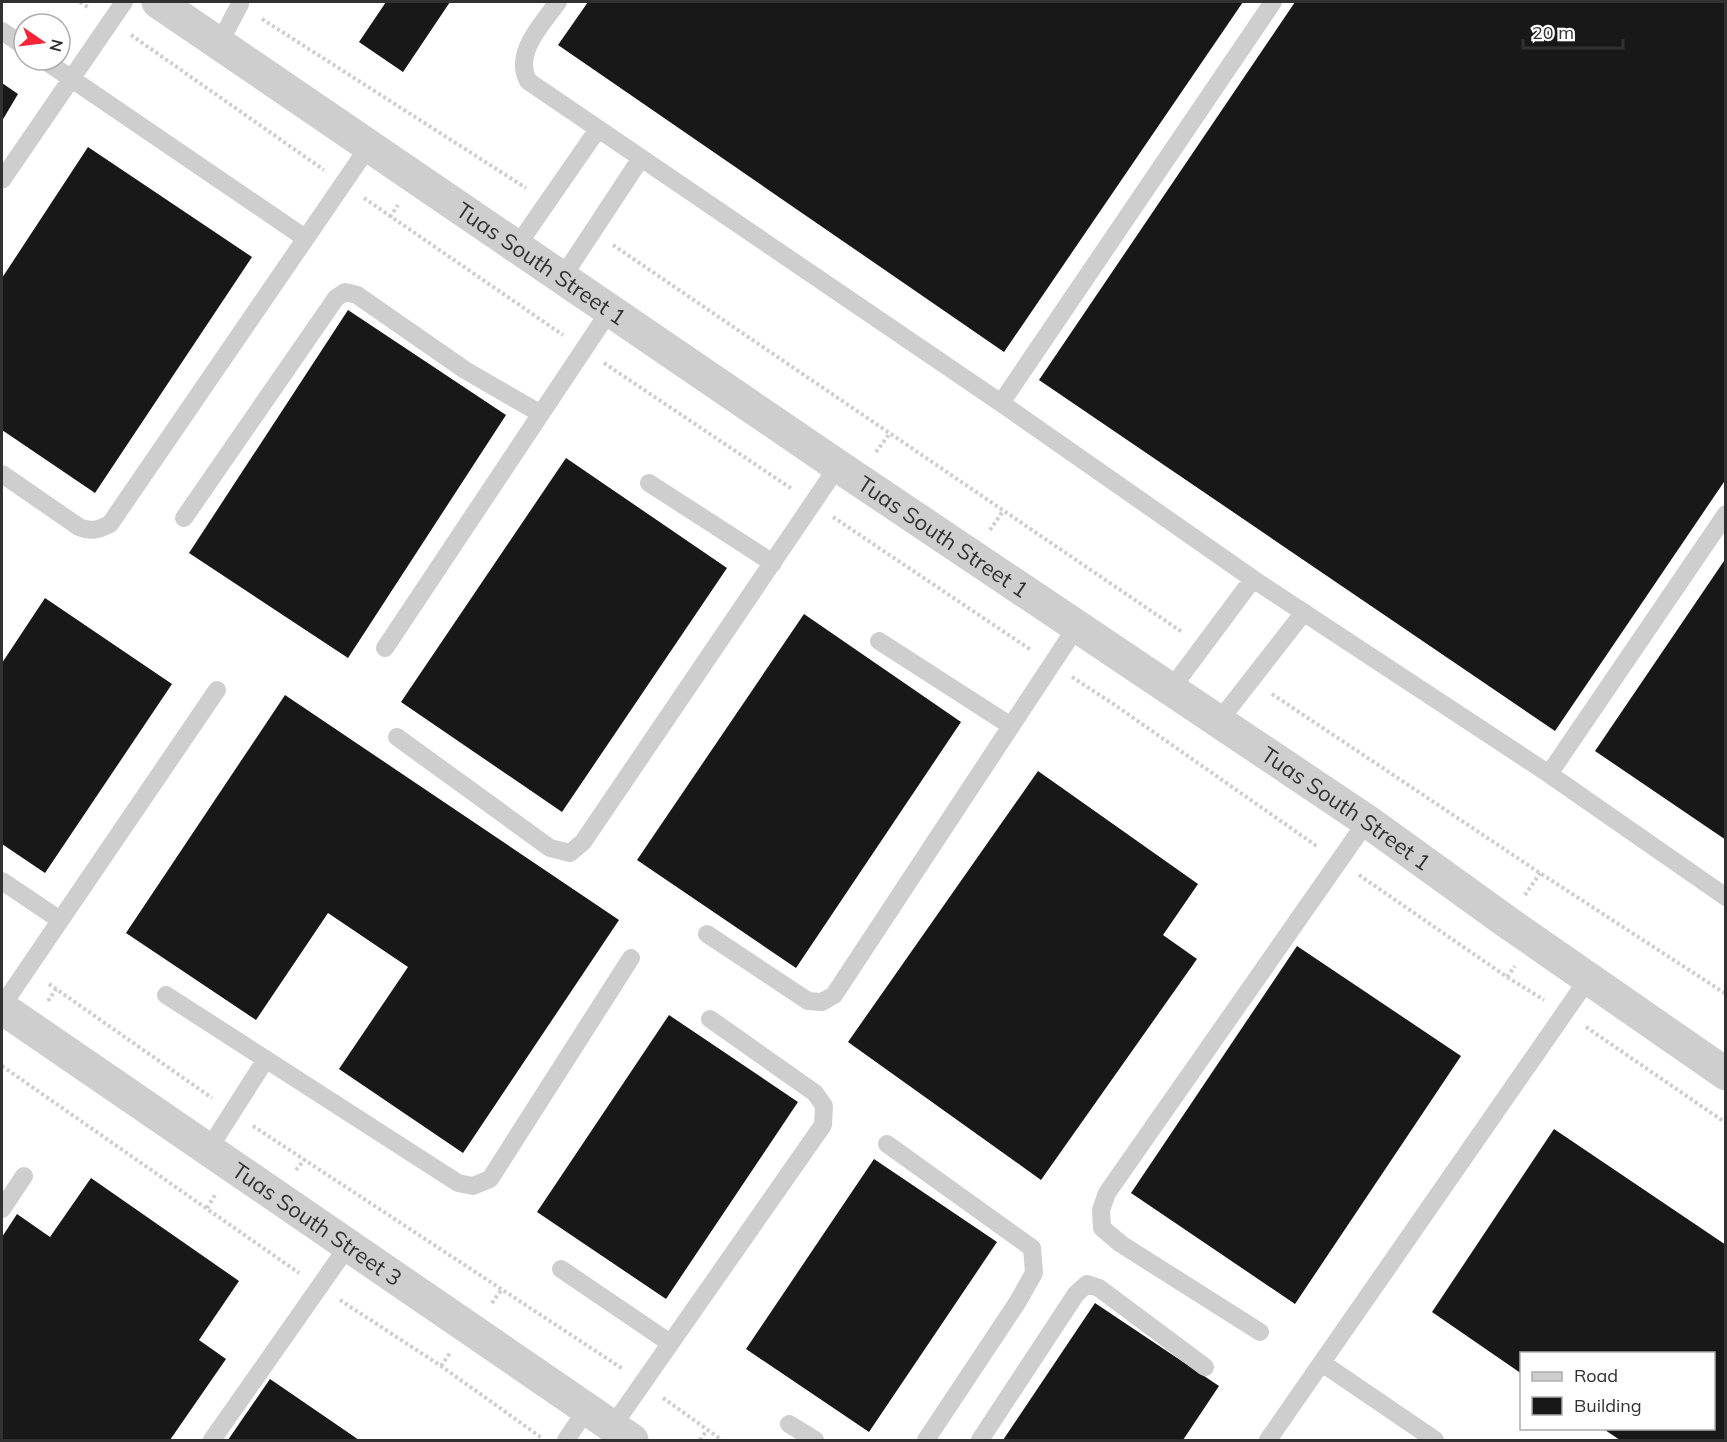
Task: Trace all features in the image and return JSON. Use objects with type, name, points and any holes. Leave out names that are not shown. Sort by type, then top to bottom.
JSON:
[{"type":"street","name":"Tuas South Street 1","points":[[158,2],[838,466],[1367,821],[1588,979],[1723,1067]]},
{"type":"street","name":"Tuas South Street 3","points":[[2,1007],[610,1426]]},
{"type":"lane","points":[[2,180],[124,2]]},
{"type":"lane","points":[[558,2],[528,46],[523,72],[528,81],[1001,403],[1252,579],[1549,774],[1725,897]]},
{"type":"lane","points":[[1001,403],[1273,2]]},
{"type":"lane","points":[[219,44],[240,3]]},
{"type":"lane","points":[[62,72],[305,238]]},
{"type":"lane","points":[[517,246],[598,129]]},
{"type":"lane","points":[[2,474],[79,527],[99,530],[110,524],[369,146]]},
{"type":"lane","points":[[562,278],[641,158]]},
{"type":"lane","points":[[184,518],[336,298],[345,292],[357,295],[465,370],[541,414]]},
{"type":"lane","points":[[385,648],[610,310]]},
{"type":"lane","points":[[397,737],[550,848],[570,853],[583,842],[838,466]]},
{"type":"lane","points":[[649,483],[773,563]]},
{"type":"lane","points":[[1549,774],[1725,514]]},
{"type":"lane","points":[[1171,689],[1252,579]]},
{"type":"lane","points":[[1219,722],[1304,612]]},
{"type":"lane","points":[[707,934],[808,1001],[822,1002],[834,995],[1077,626]]},
{"type":"lane","points":[[879,641],[1011,726]]},
{"type":"lane","points":[[2,1007],[217,690]]},
{"type":"lane","points":[[1260,1332],[1121,1244],[1102,1228],[1101,1210],[1107,1192],[1367,821]]},
{"type":"lane","points":[[2,881],[60,920]]},
{"type":"lane","points":[[166,994],[458,1184],[473,1186],[490,1179],[631,958]]},
{"type":"lane","points":[[1268,1440],[1588,979]]},
{"type":"lane","points":[[566,1440],[610,1426],[643,1383],[823,1125],[824,1107],[816,1094],[710,1019]]},
{"type":"lane","points":[[208,1150],[266,1059]]},
{"type":"lane","points":[[887,1144],[1032,1248],[1034,1273],[1017,1303],[926,1440]]},
{"type":"lane","points":[[2,1209],[24,1176]]},
{"type":"lane","points":[[212,1440],[348,1246]]},
{"type":"lane","points":[[561,1269],[670,1343]]},
{"type":"lane","points":[[980,1440],[1076,1294],[1087,1284],[1099,1288],[1205,1367]]},
{"type":"lane","points":[[1322,1363],[1435,1440]]},
{"type":"lane","points":[[789,1424],[815,1440]]},
{"type":"path","points":[[240,3],[283,34],[547,201]]},
{"type":"path","points":[[593,231],[1203,646]]},
{"type":"path","points":[[584,350],[1122,710],[1507,977],[1564,1012],[1725,1123]]},
{"type":"path","points":[[1251,680],[1725,994]]},
{"type":"path","points":[[27,968],[232,1112],[643,1383],[722,1440]]},
{"type":"path","points":[[2,1066],[319,1287],[441,1366],[545,1440]]},
{"type":"path","points":[[700,1440],[707,1430]]},
{"type":"building","points":[[386,2],[450,2],[403,72],[359,42]]},
{"type":"building","points":[[588,2],[1243,2],[1004,352],[558,45]]},
{"type":"building","points":[[1295,2],[1726,2],[1726,479],[1555,731],[1039,380]]},
{"type":"building","points":[[2,83],[18,94],[2,121]]},
{"type":"building","points":[[88,147],[252,257],[95,493],[2,430],[2,278]]},
{"type":"building","points":[[348,310],[506,415],[348,658],[189,553]]},
{"type":"building","points":[[566,458],[727,568],[562,812],[401,702]]},
{"type":"building","points":[[1726,558],[1726,840],[1595,751]]},
{"type":"building","points":[[45,598],[172,684],[45,873],[2,844],[2,663]]},
{"type":"building","points":[[804,614],[961,722],[796,968],[637,860]]},
{"type":"building","points":[[285,695],[619,920],[463,1153],[339,1069],[408,967],[328,913],[256,1020],[126,933]]},
{"type":"building","points":[[1038,771],[1198,884],[1163,935],[1197,959],[1041,1180],[848,1042]]},
{"type":"building","points":[[1297,946],[1461,1056],[1295,1304],[1131,1193]]},
{"type":"building","points":[[669,1015],[798,1102],[666,1299],[537,1212]]},
{"type":"building","points":[[1554,1129],[1726,1245],[1726,1440],[1620,1440],[1605,1430],[1715,1430],[1715,1352],[1520,1352],[1520,1373],[1432,1312]]},
{"type":"building","points":[[874,1159],[997,1242],[869,1432],[746,1349]]},
{"type":"building","points":[[91,1178],[239,1281],[199,1340],[226,1359],[170,1440],[2,1440],[2,1237],[17,1214],[50,1237]]},
{"type":"building","points":[[1095,1303],[1219,1386],[1183,1440],[1003,1440]]},
{"type":"building","points":[[270,1379],[359,1440],[228,1440]]}]
